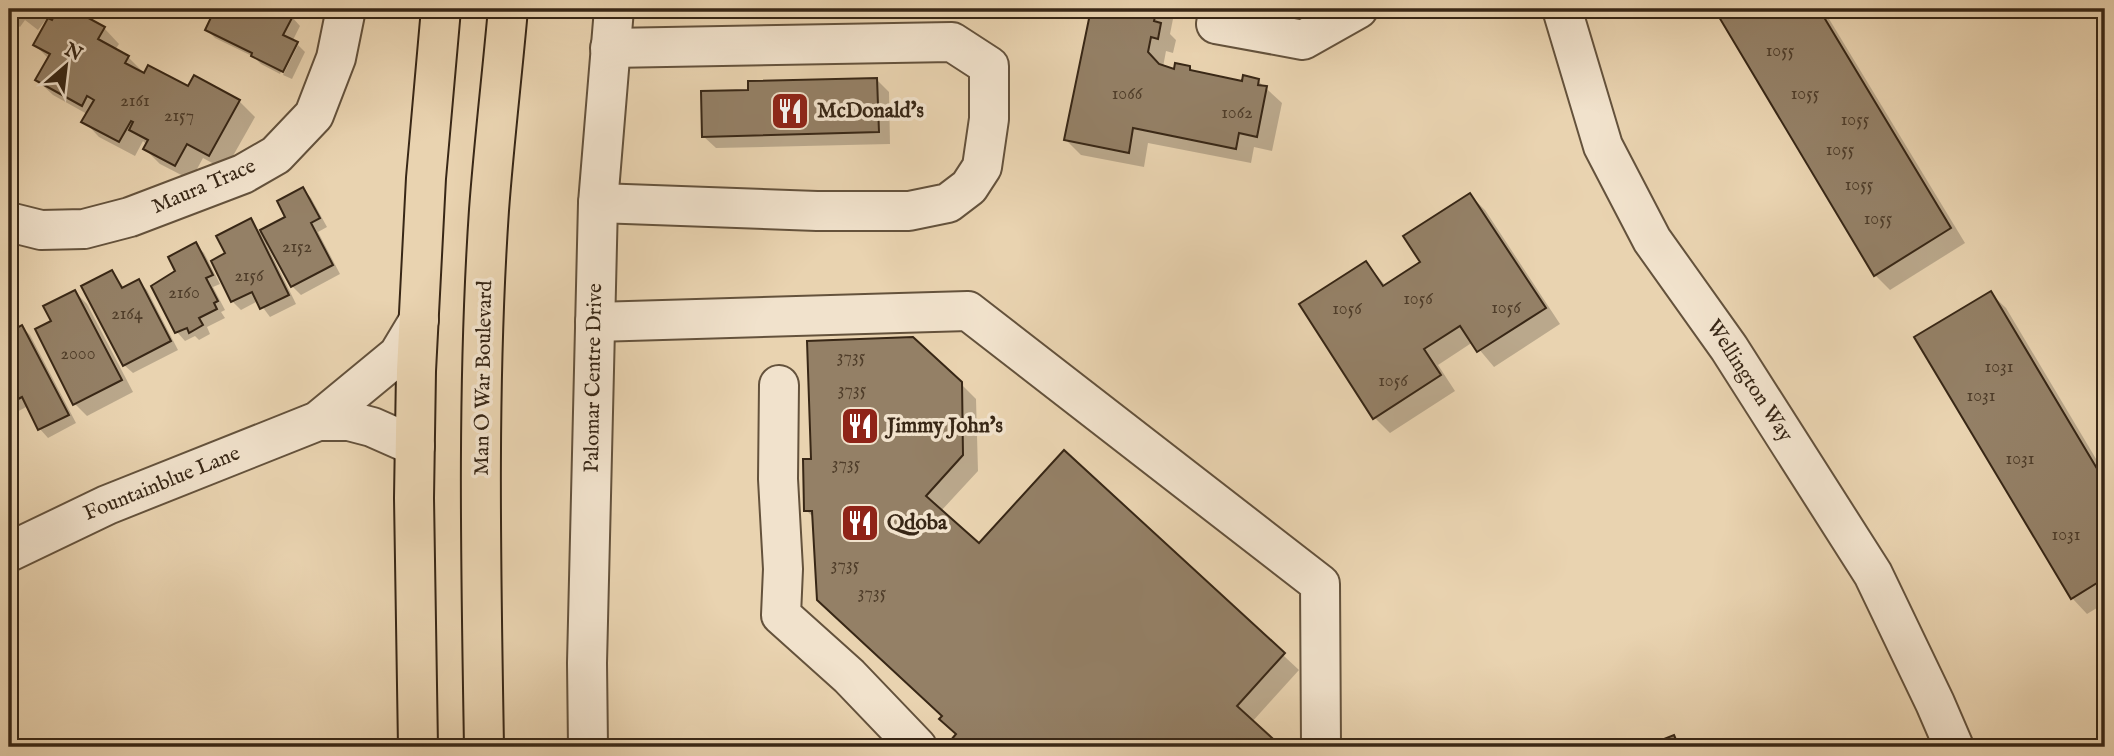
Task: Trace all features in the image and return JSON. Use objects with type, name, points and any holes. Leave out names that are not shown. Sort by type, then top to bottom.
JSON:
[{"type":"main road","points":[[418,747],[415,446],[426,178],[441,9]]},
{"type":"main road","name":"Man O War Boulevard","points":[[484,747],[481,503],[484,332],[489,210],[508,9]]},
{"type":"street","name":"Maura Trace","points":[[9,222],[41,230],[84,229],[130,217],[243,174],[276,155],[314,115],[337,58],[346,9]]},
{"type":"street","name":"Palomar Centre Drive","points":[[588,747],[587,663],[598,203],[614,9]]},
{"type":"street","points":[[1219,9],[1216,24],[1303,40],[1315,22],[1358,9]]},
{"type":"street","name":"Wellington Way","points":[[1562,9],[1603,146],[1640,216],[1653,240],[1729,348],[1873,574],[1954,747]]},
{"type":"street","points":[[598,203],[817,211],[909,211],[948,203],[969,187],[982,167],[989,119],[989,66],[952,42],[610,48]]},
{"type":"street","points":[[595,322],[968,311],[1320,584],[1321,747]]},
{"type":"street","points":[[318,421],[398,355],[419,320]]},
{"type":"street","points":[[779,385],[778,479],[783,569],[781,615],[849,677],[917,747]]},
{"type":"street","points":[[318,421],[349,421],[372,427],[415,446]]},
{"type":"street","name":"Fountainblue Lane","points":[[9,552],[107,505],[318,421]]},
{"type":"building","points":[[58,9],[72,9],[105,27],[98,39],[129,56],[125,63],[144,73],[148,65],[188,86],[194,75],[240,100],[209,156],[187,144],[175,166],[143,149],[148,140],[129,130],[133,122],[131,121],[119,142],[81,122],[94,100],[87,96],[82,106],[35,80],[50,54],[33,45],[48,18],[52,20]]},
{"type":"building","points":[[215,9],[279,9],[293,16],[283,35],[298,42],[283,72],[205,30]]},
{"type":"building","points":[[1091,9],[1157,9],[1154,21],[1161,23],[1158,39],[1151,37],[1148,52],[1159,64],[1174,69],[1175,63],[1190,66],[1190,70],[1242,81],[1243,75],[1259,79],[1258,85],[1267,86],[1257,137],[1239,133],[1236,149],[1133,128],[1129,153],[1064,140]]},
{"type":"building","points":[[1722,9],[1819,9],[1951,228],[1874,276],[1716,12]]},
{"type":"building","name":"McDonald's","points":[[877,78],[879,132],[702,137],[701,91],[748,90],[748,81]]},
{"type":"building","points":[[303,187],[320,218],[311,223],[333,265],[291,287],[260,230],[285,217],[277,201]]},
{"type":"building","points":[[1470,193],[1546,308],[1477,352],[1460,326],[1424,349],[1441,375],[1373,419],[1299,304],[1366,261],[1383,286],[1420,262],[1403,236]]},
{"type":"building","points":[[251,218],[289,295],[260,309],[252,292],[231,302],[211,261],[225,253],[216,236]]},
{"type":"building","points":[[196,242],[213,275],[206,278],[218,301],[214,303],[217,309],[199,318],[203,325],[189,333],[187,328],[175,333],[151,286],[175,271],[168,257]]},
{"type":"building","points":[[112,270],[122,288],[139,279],[171,341],[123,366],[81,286]]},
{"type":"building","points":[[75,290],[122,380],[73,405],[35,329],[51,321],[43,306]]},
{"type":"building","points":[[1991,291],[2105,482],[2105,578],[2071,599],[1914,337]]},
{"type":"building","points":[[22,325],[69,415],[38,430],[22,397],[9,404],[9,332]]},
{"type":"building","points":[[913,337],[962,382],[963,455],[926,496],[979,543],[1064,450],[1285,653],[1237,706],[1282,747],[946,746],[956,734],[939,719],[942,716],[817,600],[812,511],[804,511],[803,459],[811,459],[807,341]]},
{"type":"building","points":[[1674,735],[1679,747],[1634,747],[1647,742],[1649,745]]},
{"type":"place","name":"McDonald's","points":[[790,111]]},
{"type":"place","name":"Jimmy John's","points":[[860,426]]},
{"type":"place","name":"Qdoba","points":[[860,523]]}]
